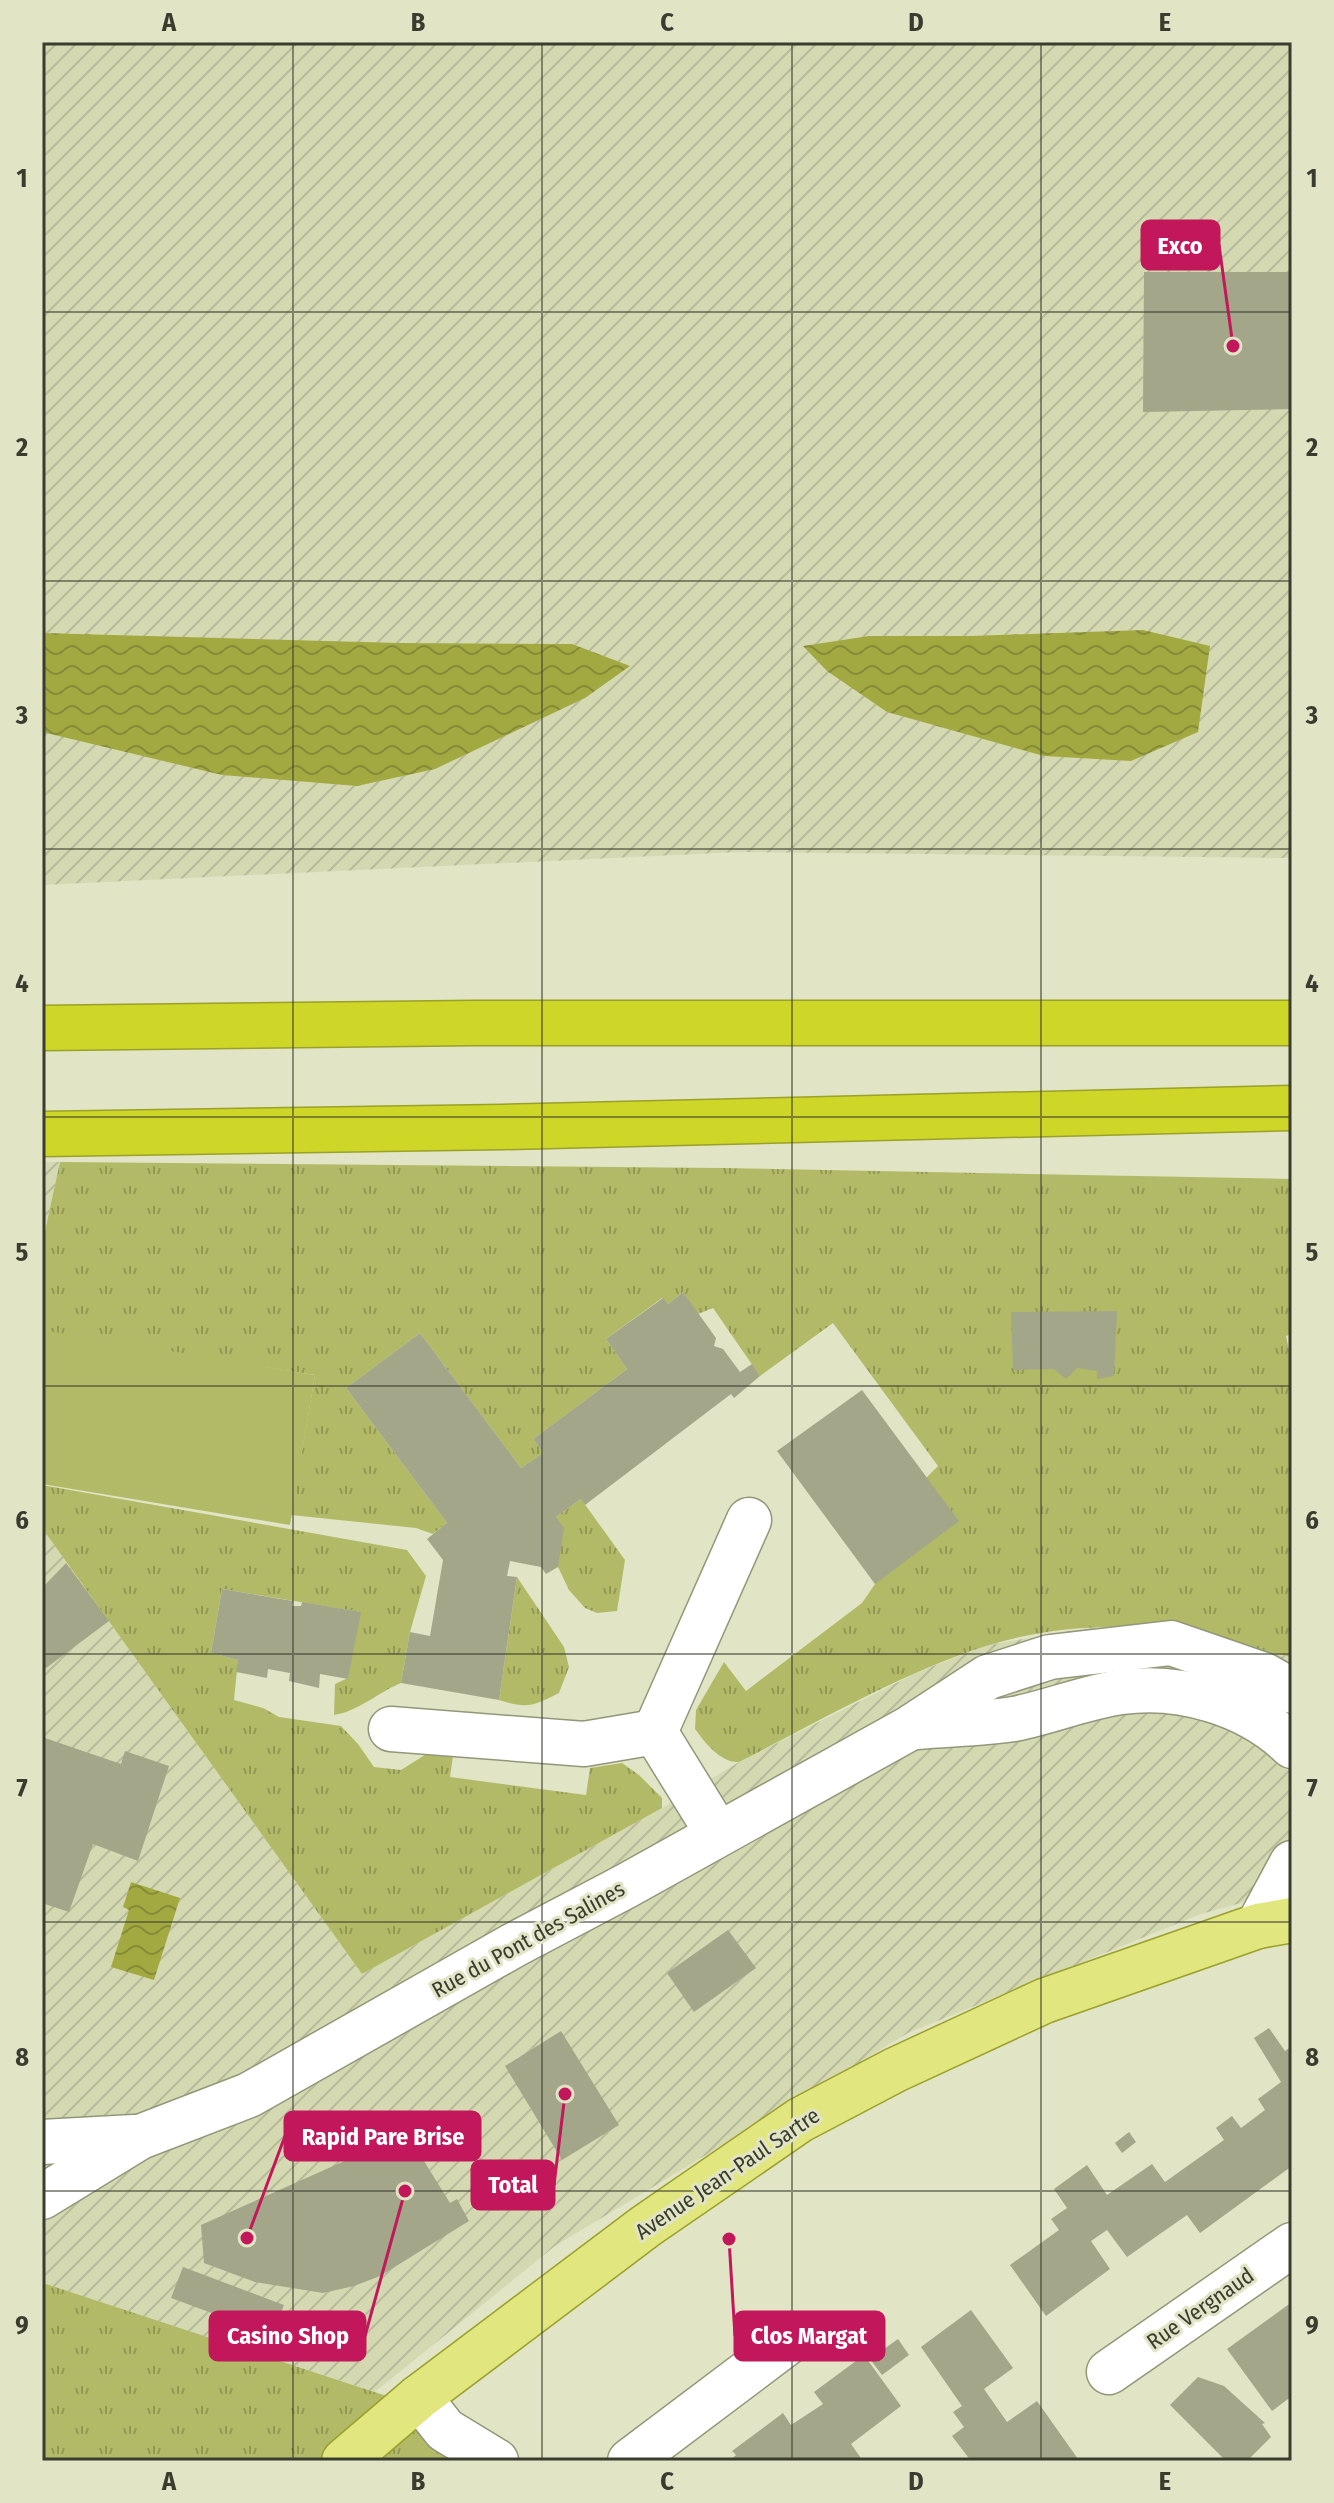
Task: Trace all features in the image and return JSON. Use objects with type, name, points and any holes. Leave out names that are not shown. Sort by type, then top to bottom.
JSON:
[{"type":"highway","points":[[42,1028],[474,1023],[1292,1023]]},
{"type":"highway","points":[[42,1134],[503,1127],[1292,1108]]},
{"type":"main road","name":"Avenue Jean-Paul Sartre","points":[[344,2461],[419,2397],[646,2226],[800,2120],[895,2070],[1044,2001],[1275,1923]]},
{"type":"street","points":[[655,1732],[749,1520]]},
{"type":"street","name":"Rue du Pont des Salines","points":[[42,2197],[140,2137],[249,2095],[514,1945],[910,1728],[1014,1719],[1123,1692],[1178,1692],[1288,1721]]},
{"type":"street","points":[[391,1729],[584,1744],[655,1732]]},
{"type":"street","points":[[655,1732],[718,1834]]},
{"type":"street","points":[[1275,1923],[1292,1863]]},
{"type":"street","name":"Rue du Pont des Salines","points":[[42,2142],[140,2137]]},
{"type":"street","name":"Rue Vergnaud","points":[[1109,2372],[1292,2245]]},
{"type":"street","points":[[630,2461],[792,2339]]},
{"type":"street","points":[[419,2397],[445,2430],[496,2461]]},
{"type":"shaded area","points":[[42,42],[1292,42],[1292,858],[738,852],[42,885]]},
{"type":"shaded area","points":[[42,1162],[60,1162],[42,1245]]},
{"type":"shaded area","points":[[42,1528],[362,1974],[739,1762],[920,1671],[988,1645],[1098,1626],[1176,1630],[1292,1657],[1292,1889],[1201,1914],[908,2033],[555,2246],[375,2392],[42,2283]]},
{"type":"green space","points":[[60,1162],[722,1168],[1292,1179],[1292,1334],[1286,1336],[1292,1365],[1292,1657],[1173,1630],[1103,1627],[1032,1634],[954,1657],[860,1699],[739,1762],[726,1759],[709,1746],[695,1729],[696,1710],[724,1662],[746,1691],[862,1603],[875,1584],[926,1478],[938,1466],[833,1323],[760,1376],[713,1308],[698,1314],[683,1292],[668,1304],[662,1298],[606,1339],[627,1369],[533,1439],[543,1453],[521,1468],[420,1333],[346,1388],[447,1523],[433,1534],[416,1528],[291,1515],[315,1375],[42,1332],[42,1245]]},
{"type":"green space","points":[[42,1330],[315,1375],[290,1525],[42,1484]]},
{"type":"green space","points":[[42,1485],[407,1550],[426,1576],[410,1632],[401,1683],[352,1710],[334,1715],[335,1684],[348,1678],[360,1612],[222,1589],[211,1653],[238,1660],[234,1700],[263,1708],[279,1717],[341,1726],[374,1767],[401,1770],[428,1753],[454,1749],[450,1777],[586,1795],[590,1768],[622,1763],[662,1798],[662,1808],[362,1974],[42,1528]]},
{"type":"green space","points":[[581,1499],[625,1560],[617,1611],[597,1613],[585,1608],[569,1590],[558,1567],[556,1517]]},
{"type":"green space","points":[[517,1577],[564,1647],[569,1667],[559,1693],[530,1705],[499,1700]]},
{"type":"green space","points":[[43,2283],[411,2404],[496,2461],[42,2461]]},
{"type":"water","points":[[1143,630],[1210,646],[1198,732],[1131,761],[1044,756],[887,712],[827,671],[803,646],[869,636]]},
{"type":"water","points":[[42,633],[399,643],[572,644],[630,666],[585,698],[435,769],[357,786],[222,775],[42,732]]},
{"type":"water","points":[[131,1882],[180,1898],[154,1980],[111,1967],[129,1910],[123,1907]]},
{"type":"building","points":[[1144,272],[1292,272],[1292,409],[1143,412]]},
{"type":"building","points":[[683,1292],[716,1338],[714,1346],[723,1349],[740,1372],[752,1364],[760,1376],[734,1398],[731,1394],[585,1505],[581,1499],[556,1517],[564,1528],[558,1567],[546,1574],[541,1567],[510,1561],[507,1576],[517,1577],[499,1700],[401,1683],[410,1632],[430,1636],[443,1560],[427,1539],[447,1523],[346,1388],[420,1333],[521,1468],[543,1453],[533,1439],[627,1369],[606,1339],[663,1298],[668,1304]]},
{"type":"building","points":[[1117,1311],[1114,1376],[1097,1379],[1097,1371],[1077,1368],[1066,1379],[1054,1369],[1013,1370],[1011,1312]]},
{"type":"building","points":[[862,1390],[959,1521],[875,1584],[777,1451]]},
{"type":"building","points":[[66,1563],[109,1621],[42,1671],[42,1582],[45,1585]]},
{"type":"building","points":[[222,1589],[293,1601],[292,1606],[301,1606],[302,1602],[361,1612],[348,1679],[320,1674],[319,1688],[289,1681],[290,1673],[268,1669],[267,1678],[236,1672],[238,1660],[211,1653]]},
{"type":"building","points":[[42,1737],[121,1764],[125,1751],[169,1766],[138,1861],[93,1844],[69,1912],[42,1903]]},
{"type":"building","points":[[728,1930],[756,1968],[694,2012],[667,1973]]},
{"type":"building","points":[[1269,2028],[1285,2051],[1292,2046],[1292,2166],[1200,2233],[1187,2215],[1127,2257],[1107,2230],[1091,2241],[1110,2269],[1046,2316],[1010,2265],[1059,2230],[1051,2219],[1067,2208],[1054,2189],[1087,2165],[1107,2195],[1152,2164],[1165,2182],[1224,2140],[1216,2128],[1232,2116],[1241,2128],[1265,2110],[1258,2099],[1281,2082],[1254,2038]]},
{"type":"building","points":[[561,2031],[619,2125],[562,2160],[505,2066]]},
{"type":"building","points":[[409,2124],[420,2142],[414,2145],[450,2203],[457,2199],[469,2221],[380,2276],[323,2293],[255,2282],[204,2263],[201,2225],[358,2155]]},
{"type":"building","points":[[1129,2132],[1136,2142],[1122,2153],[1115,2143]]},
{"type":"building","points":[[183,2267],[284,2305],[272,2335],[171,2298]]},
{"type":"building","points":[[1292,2302],[1292,2396],[1272,2411],[1227,2349]]},
{"type":"building","points":[[971,2310],[1013,2368],[984,2389],[1007,2422],[1037,2401],[1078,2459],[971,2461],[952,2436],[964,2427],[953,2412],[962,2406],[921,2347]]},
{"type":"building","points":[[898,2339],[909,2355],[882,2375],[870,2359]]},
{"type":"building","points":[[864,2355],[901,2406],[851,2444],[863,2461],[729,2461],[736,2455],[732,2451],[783,2413],[791,2425],[823,2404],[814,2392]]},
{"type":"building","points":[[1198,2377],[1224,2386],[1265,2423],[1262,2424],[1271,2437],[1247,2461],[1226,2461],[1170,2405]]},
{"type":"place","name":"Exco","points":[[1233,346]]},
{"type":"place","name":"Total","points":[[565,2094]]},
{"type":"place","name":"Casino Shop","points":[[405,2191]]},
{"type":"place","name":"Rapid Pare Brise","points":[[247,2238]]},
{"type":"place","name":"Clos Margat","points":[[729,2239]]}]
